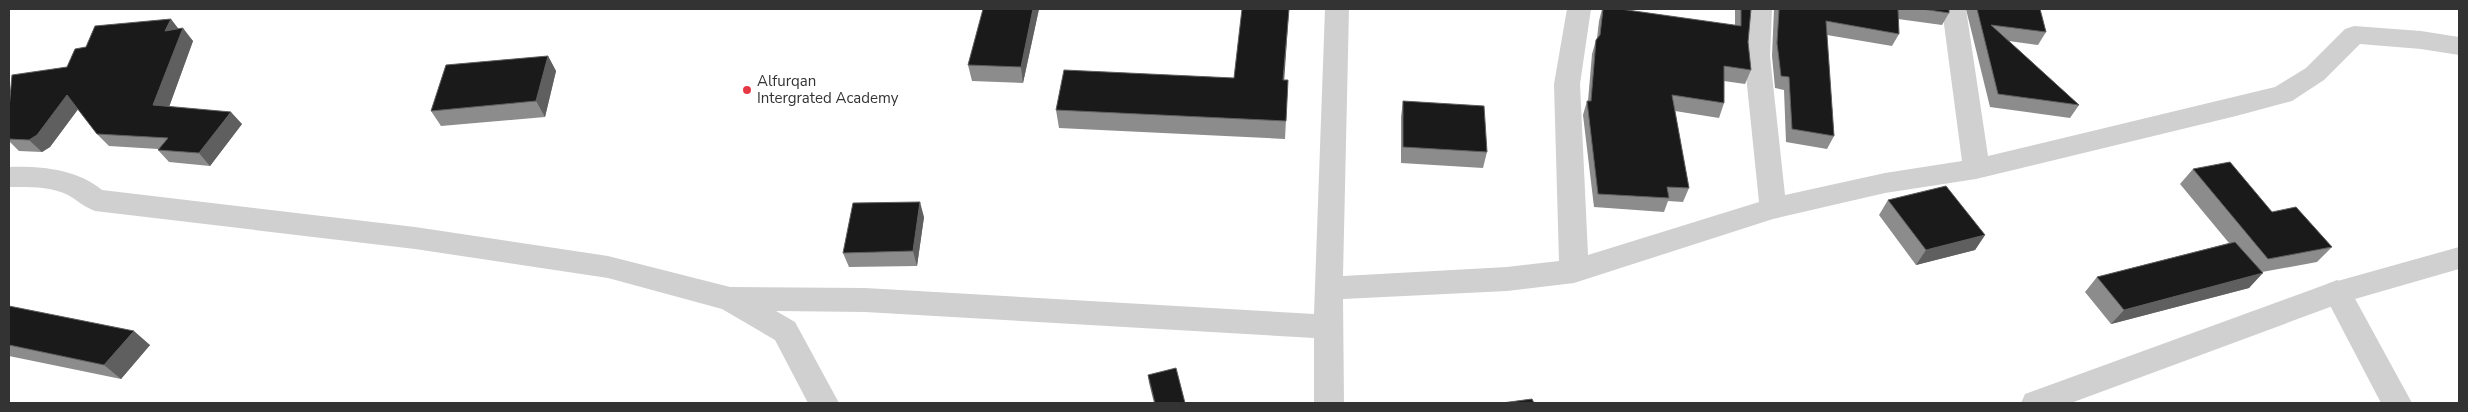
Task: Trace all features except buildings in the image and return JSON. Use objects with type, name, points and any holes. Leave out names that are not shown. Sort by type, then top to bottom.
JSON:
[{"type":"street","points":[[1329,403],[1328,288],[1337,9]]},
{"type":"street","points":[[1574,271],[1567,84],[1579,9]]},
{"type":"street","points":[[1760,9],[1757,56],[1773,208]]},
{"type":"street","points":[[1954,9],[1976,169]]},
{"type":"street","points":[[1328,288],[1507,279],[1574,271],[1773,208],[1885,183],[1976,169],[2283,94],[2315,74],[2354,35],[2421,40],[2459,46]]},
{"type":"street","points":[[9,177],[41,176],[84,190],[95,200],[415,238],[608,267],[730,299],[866,300],[1328,327]]},
{"type":"street","points":[[2036,403],[2337,292],[2459,258]]},
{"type":"street","points":[[2337,292],[2397,403]]},
{"type":"street","points":[[730,299],[785,331],[824,403]]},
{"type":"place","name":"Alfurqan Intergrated Academy","points":[[747,90]]}]
